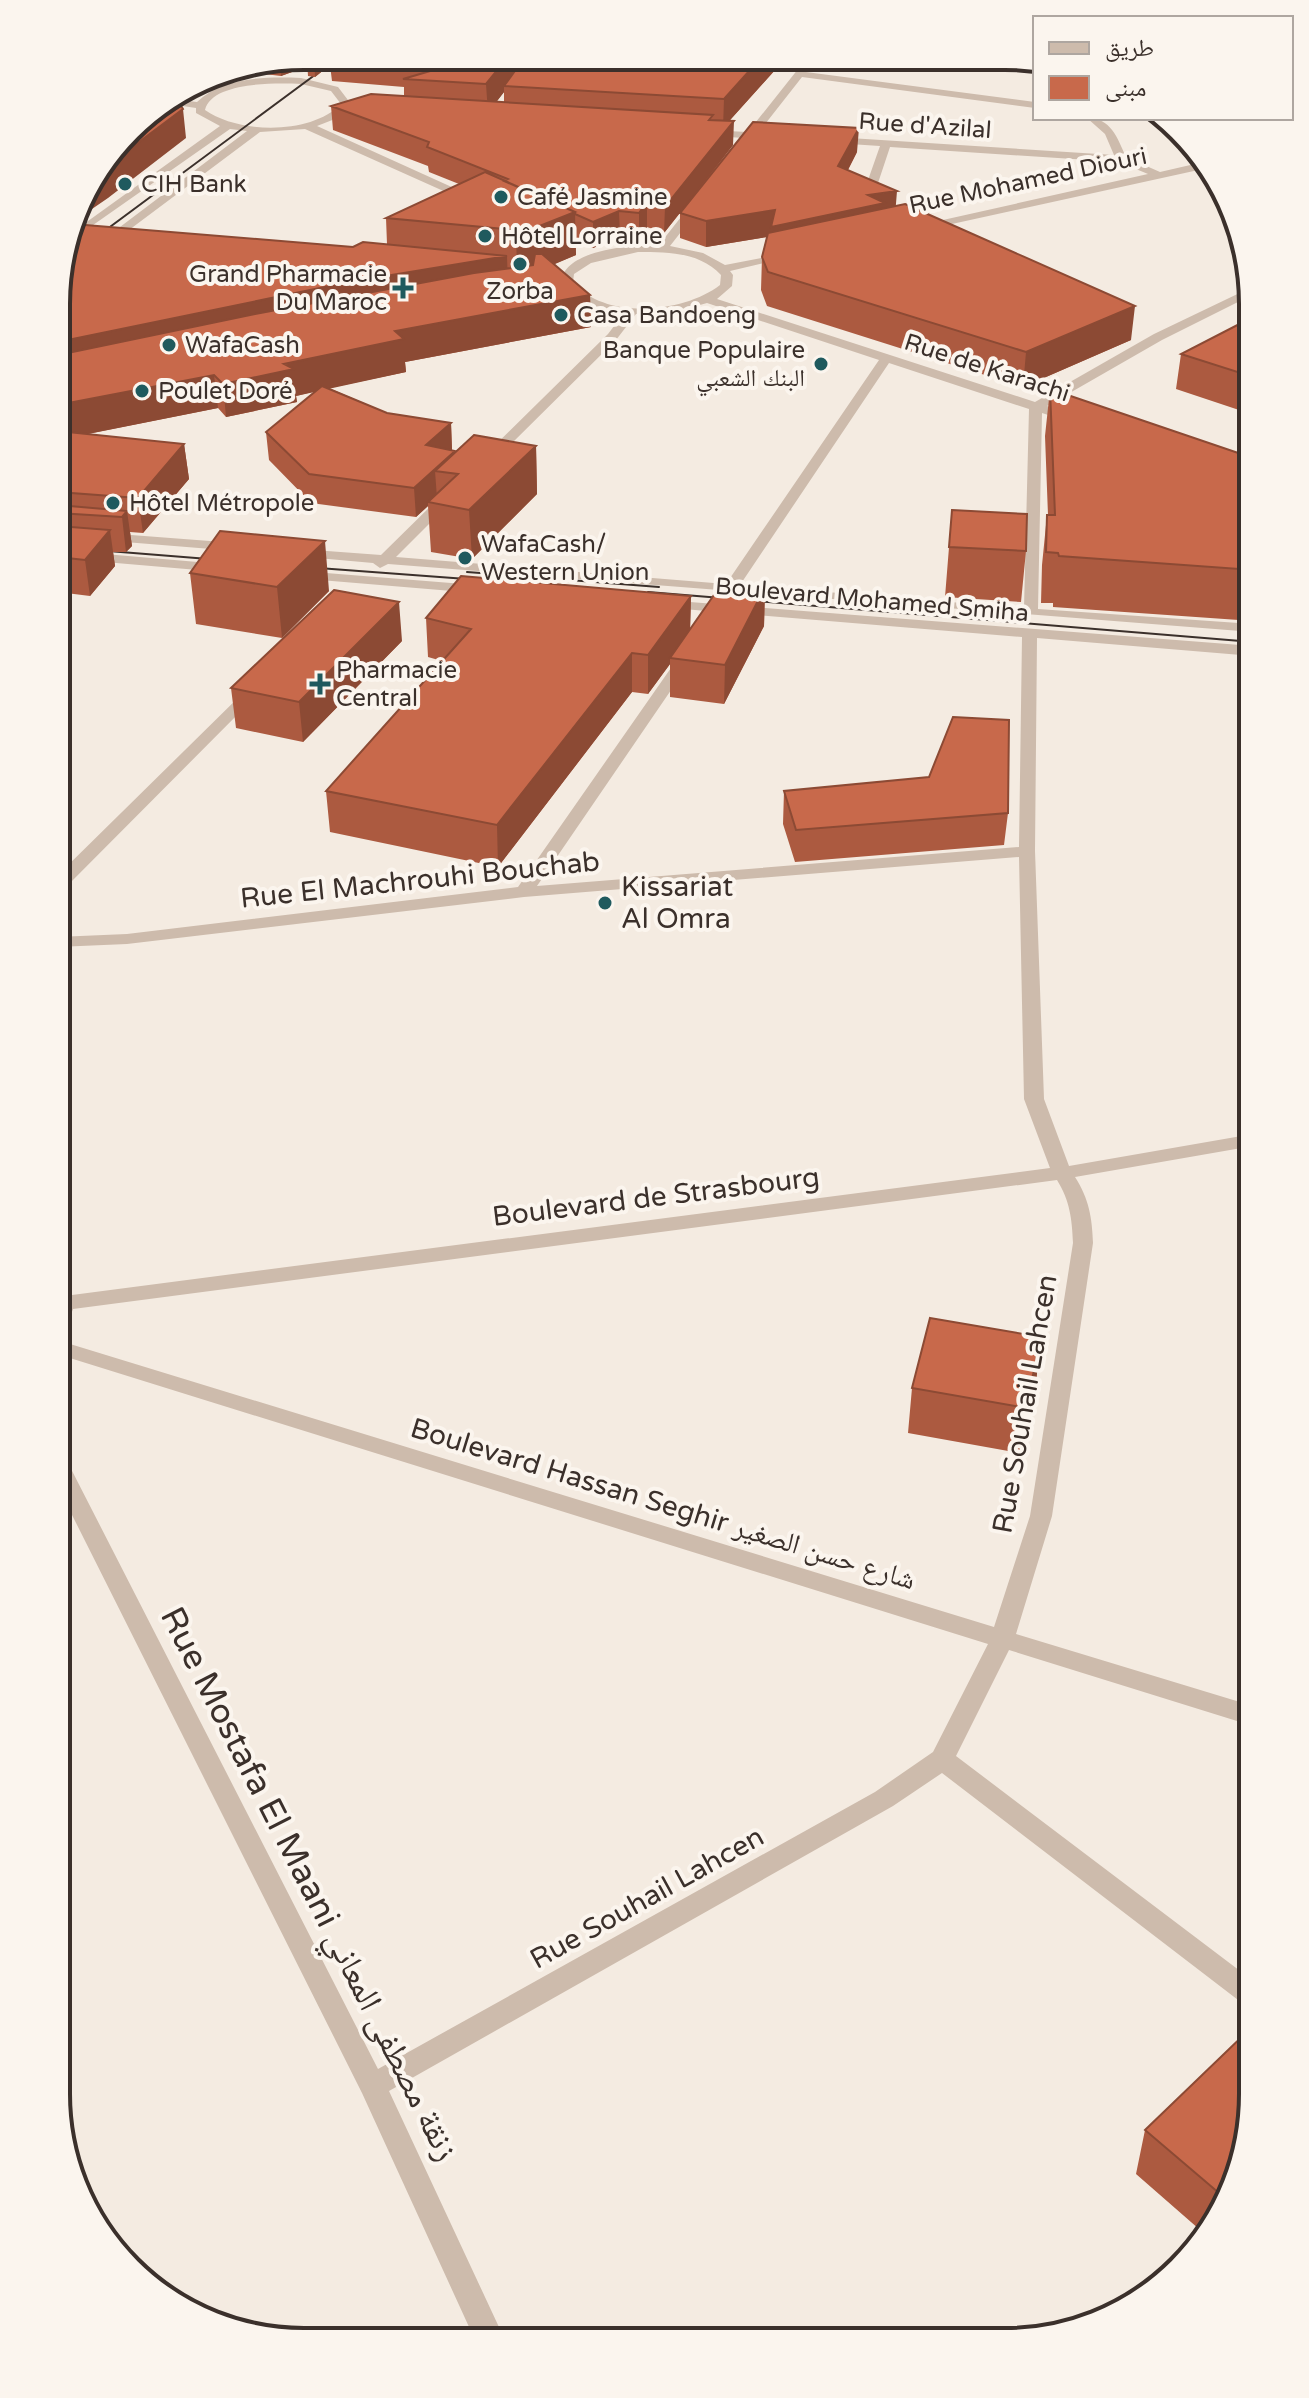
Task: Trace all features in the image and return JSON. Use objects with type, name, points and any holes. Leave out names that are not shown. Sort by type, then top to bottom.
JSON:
[{"type":"street","points":[[742,148],[802,70]]},
{"type":"street","points":[[291,81],[303,71]]},
{"type":"street","points":[[317,84],[333,71]]},
{"type":"street","points":[[799,74],[1033,105]]},
{"type":"street","points":[[241,79],[249,83]]},
{"type":"street","points":[[184,103],[200,105],[216,92],[249,83],[291,81],[317,84],[343,96],[348,111],[306,125],[257,129],[228,125],[205,116],[200,105]]},
{"type":"street","points":[[1095,120],[1110,132],[1121,159]]},
{"type":"street","points":[[82,231],[228,125]]},
{"type":"street","points":[[306,125],[478,203]]},
{"type":"street","points":[[153,249],[126,244],[122,238],[124,229],[257,129]]},
{"type":"street","points":[[690,132],[781,138]]},
{"type":"street","name":"Rue d'Azilal","points":[[826,140],[1121,159],[1159,175]]},
{"type":"street","points":[[886,143],[872,186],[894,205]]},
{"type":"street","name":"Rue Mohamed Diouri","points":[[950,240],[914,226],[1195,167]]},
{"type":"street","points":[[662,249],[705,194]]},
{"type":"street","points":[[723,269],[728,281],[726,286],[708,300],[671,309],[633,310],[593,302],[563,283],[589,254],[662,249],[696,255],[723,269],[806,252]]},
{"type":"street","points":[[1036,407],[1158,337],[1239,297]]},
{"type":"street","name":"Rue de Karachi","points":[[708,300],[1094,426]]},
{"type":"street","points":[[482,465],[550,401],[612,337],[633,310]]},
{"type":"street","points":[[1144,331],[1158,337]]},
{"type":"street","points":[[731,587],[886,358]]},
{"type":"street","name":"Rue Souhail Lahcen","points":[[373,2086],[884,1799],[942,1759],[1002,1640],[1041,1516],[1083,1243],[1082,1217],[1076,1195],[1062,1173],[1034,1099],[1027,851],[1036,407]]},
{"type":"street","points":[[358,585],[458,487]]},
{"type":"street","points":[[88,535],[259,549]]},
{"type":"street","name":"Boulevard Mohamed Smiha","points":[[290,552],[731,587],[1239,649]]},
{"type":"street","points":[[70,555],[241,570]]},
{"type":"street","points":[[287,573],[358,585],[487,590]]},
{"type":"street","name":"Boulevard Mohamed Smiha","points":[[642,602],[715,615],[1239,628]]},
{"type":"street","points":[[524,892],[692,647]]},
{"type":"street","points":[[70,873],[263,680]]},
{"type":"street","name":"Rue El Machrouhi Bouchab","points":[[70,941],[127,939],[524,892],[1027,851]]},
{"type":"street","name":"Boulevard de Strasbourg","points":[[70,1292],[1062,1173],[1239,1142]]},
{"type":"street","name":"Boulevard Hassan Seghir شارع حسن الصغير","points":[[70,1351],[1238,1712]]},
{"type":"street","name":"Rue Mostafa El Maani زنقة مصطفى المعاني","points":[[70,1489],[373,2086],[484,2328]]},
{"type":"street","points":[[942,1759],[1238,1984]]},
{"type":"building","points":[[750,70],[724,99],[504,86],[515,71]]},
{"type":"building","points":[[431,71],[497,71],[486,84],[403,79]]},
{"type":"building","points":[[371,94],[713,115],[709,120],[734,121],[665,207],[647,202],[639,213],[619,211],[593,222],[504,181],[508,179],[427,147],[429,142],[331,106]]},
{"type":"building","points":[[181,105],[183,109],[127,151],[174,109]]},
{"type":"building","points":[[753,122],[859,128],[838,166],[897,191],[868,195],[885,203],[771,227],[775,210],[706,221],[680,213]]},
{"type":"building","points":[[485,172],[575,212],[532,229],[516,230],[386,218]]},
{"type":"building","points":[[905,204],[1135,306],[1026,352],[768,272],[762,257],[768,233]]},
{"type":"building","points":[[84,225],[353,247],[363,242],[507,256],[349,282],[70,340],[72,273]]},
{"type":"building","points":[[535,254],[542,254],[590,295],[395,331],[404,339],[284,364],[294,369],[223,384],[214,375],[70,403],[70,353],[255,314],[533,265]]},
{"type":"building","points":[[1239,324],[1239,373],[1181,354]]},
{"type":"building","points":[[322,386],[387,413],[451,423],[426,445],[455,451],[414,488],[309,474],[266,432]]},
{"type":"building","points":[[1050,389],[1239,453],[1239,569],[1059,556],[1058,553],[1046,552],[1047,515],[1055,515]]},
{"type":"building","points":[[70,432],[184,444],[138,498],[70,493]]},
{"type":"building","points":[[474,435],[536,446],[469,510],[428,502],[458,474],[435,471]]},
{"type":"building","points":[[70,506],[127,511],[122,517],[70,514]]},
{"type":"building","points":[[952,510],[1027,514],[1026,551],[949,547]]},
{"type":"building","points":[[70,527],[110,530],[85,560],[70,558]]},
{"type":"building","points":[[220,531],[325,541],[277,587],[190,573]]},
{"type":"building","points":[[461,576],[691,596],[648,655],[632,653],[497,825],[326,791],[471,629],[426,618]]},
{"type":"building","points":[[723,582],[765,587],[725,665],[670,658]]},
{"type":"building","points":[[334,590],[399,602],[299,702],[231,688]]},
{"type":"building","points":[[953,717],[1009,720],[1008,813],[796,830],[784,791],[929,777]]},
{"type":"building","points":[[930,1318],[1041,1337],[1026,1408],[912,1388]]},
{"type":"building","points":[[1238,2040],[1235,2140],[1217,2192],[1145,2130]]},
{"type":"tram line","points":[[76,252],[320,71]]},
{"type":"tram line","points":[[70,548],[221,560]]},
{"type":"tram line","points":[[305,567],[480,580]]},
{"type":"tram line","points":[[467,572],[659,587]]},
{"type":"tram line","points":[[648,592],[1239,641]]},
{"type":"place","name":"CIH Bank","points":[[125,184]]},
{"type":"place","name":"Café Jasmine","points":[[501,197]]},
{"type":"place","name":"Hôtel Lorraine","points":[[485,236]]},
{"type":"place","name":"Zorba","points":[[520,264]]},
{"type":"place","name":"Grand Pharmacie Du Maroc","points":[[403,288]]},
{"type":"place","name":"Casa Bandoeng","points":[[561,315]]},
{"type":"place","name":"WafaCash","points":[[169,345]]},
{"type":"place","name":"Banque Populaire البنك الشعبي","points":[[821,364]]},
{"type":"place","name":"Poulet Doré","points":[[142,391]]},
{"type":"place","name":"Hôtel Métropole","points":[[113,503]]},
{"type":"place","name":"WafaCash/ Western Union","points":[[465,558]]},
{"type":"place","name":"Pharmacie Central","points":[[320,684]]},
{"type":"place","name":"Kissariat Al Omra","points":[[605,903]]}]
